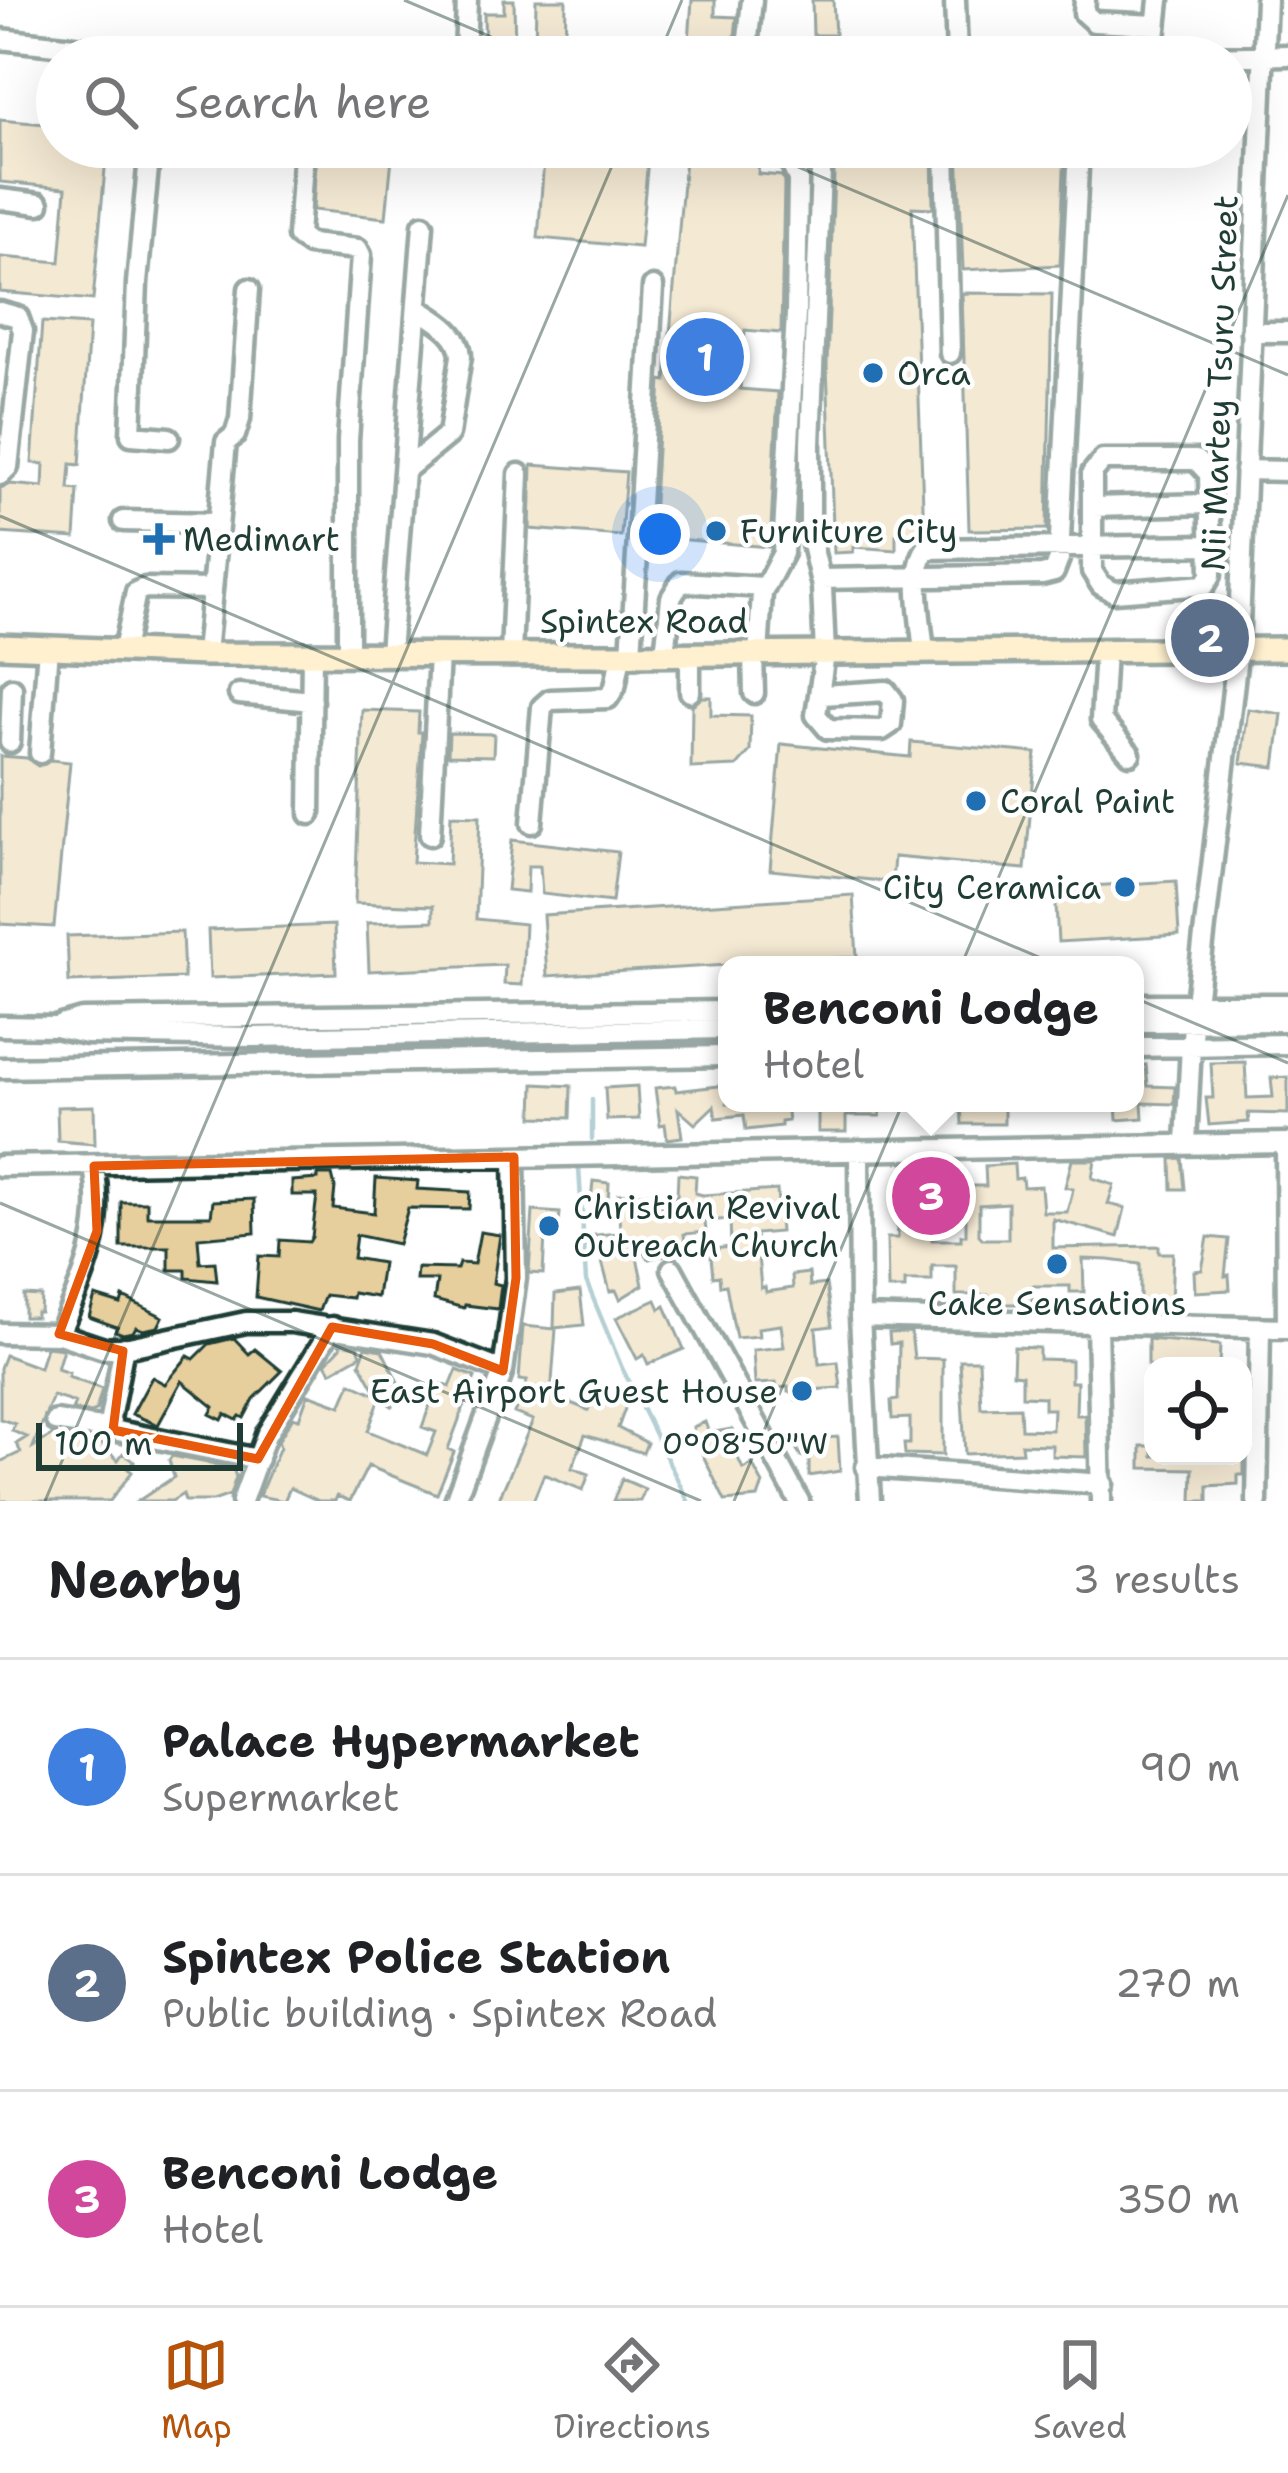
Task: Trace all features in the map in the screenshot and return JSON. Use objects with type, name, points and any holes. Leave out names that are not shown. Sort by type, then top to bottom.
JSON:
[{"type":"main road","name":"Spintex Road","points":[[0,646],[206,653],[626,655],[1288,649]]},
{"type":"street","points":[[466,36],[467,0]]},
{"type":"street","points":[[748,36],[752,0]]},
{"type":"street","points":[[955,0],[956,36]]},
{"type":"street","points":[[1085,0],[1084,13],[1094,22],[1156,25]]},
{"type":"street","points":[[1155,36],[1159,0]]},
{"type":"street","name":"Nii Martey Tsuru Street","points":[[1186,1143],[1191,1045],[1238,648],[1266,0]]},
{"type":"street","points":[[0,39],[36,43]]},
{"type":"street","points":[[1252,55],[1288,55]]},
{"type":"street","points":[[148,168],[137,283],[131,434],[169,438]]},
{"type":"street","points":[[303,168],[298,236],[309,244],[358,249],[361,255],[348,440],[348,653]]},
{"type":"street","points":[[754,693],[764,587],[783,553],[796,314],[798,179],[793,168]]},
{"type":"street","points":[[821,168],[810,536],[820,579],[825,654],[822,695]]},
{"type":"street","points":[[946,168],[950,353]]},
{"type":"street","points":[[820,579],[1054,572],[1060,547],[1078,168]]},
{"type":"street","points":[[0,200],[39,204]]},
{"type":"street","points":[[390,653],[423,225]]},
{"type":"street","points":[[532,823],[542,706],[550,700],[608,698],[626,655],[652,287]]},
{"type":"street","points":[[206,653],[226,442],[235,435],[240,419],[249,289]]},
{"type":"street","points":[[404,471],[449,434],[461,356],[460,344],[451,332],[416,308]]},
{"type":"street","points":[[0,312],[18,317],[22,331],[8,467],[0,475]]},
{"type":"street","points":[[1251,332],[1288,332]]},
{"type":"street","points":[[1103,460],[1196,460],[1209,475],[1209,504],[1211,575],[1205,585],[1114,592],[1096,579],[1091,547],[1092,473],[1103,460]]},
{"type":"street","points":[[1245,470],[1288,471]]},
{"type":"street","points":[[511,654],[519,474]]},
{"type":"street","points":[[1092,507],[1209,504]]},
{"type":"street","points":[[123,521],[218,523]]},
{"type":"street","points":[[924,653],[919,578],[926,549],[1210,545]]},
{"type":"street","points":[[665,655],[671,598],[681,582],[764,587]]},
{"type":"street","points":[[124,650],[136,592],[145,588],[212,589]]},
{"type":"street","points":[[40,753],[49,647]]},
{"type":"street","points":[[1105,651],[1101,721],[1130,754]]},
{"type":"street","points":[[310,814],[312,653]]},
{"type":"street","points":[[430,835],[439,654]]},
{"type":"street","points":[[690,655],[690,692]]},
{"type":"street","points":[[10,742],[13,688]]},
{"type":"street","points":[[239,694],[312,701]]},
{"type":"street","points":[[1144,1020],[1288,1004]]},
{"type":"street","points":[[1144,1005],[1288,1021]]},
{"type":"street","points":[[55,1027],[82,1019],[718,1011]]},
{"type":"street","points":[[0,1026],[55,1027],[86,1034],[251,1036],[718,1029]]},
{"type":"street","points":[[1144,1046],[1288,1044]]},
{"type":"street","points":[[0,1068],[718,1056]]},
{"type":"street","points":[[0,1166],[1287,1143],[1288,1328],[860,1317]]},
{"type":"street","points":[[859,1150],[860,1317],[870,1501]]},
{"type":"street","points":[[455,1501],[503,1370],[516,1278],[514,1156]]},
{"type":"street","points":[[59,1334],[97,1231],[100,1210],[94,1166]]},
{"type":"street","points":[[672,1269],[799,1501]]},
{"type":"street","points":[[1,1335],[59,1334],[91,1347],[124,1347],[246,1322],[332,1328],[433,1344],[503,1370]]},
{"type":"street","points":[[866,1467],[1102,1492],[1097,1325]]},
{"type":"street","points":[[242,1501],[266,1435],[332,1328]]},
{"type":"street","points":[[1257,1501],[1260,1328]]},
{"type":"street","points":[[113,1430],[110,1418],[124,1347]]},
{"type":"street","points":[[56,1420],[258,1460]]},
{"type":"highlighted area","points":[[514,1157],[516,1278],[503,1371],[433,1344],[332,1327],[258,1459],[113,1430],[123,1351],[59,1334],[97,1231],[94,1166]]},
{"type":"building","points":[[504,0],[514,0],[515,36],[485,36],[484,13],[504,13]]},
{"type":"building","points":[[536,0],[566,0],[565,36],[535,36]]},
{"type":"building","points":[[692,0],[715,0],[715,16],[737,17],[735,36],[689,36]]},
{"type":"building","points":[[812,0],[833,0],[835,35],[813,35]]},
{"type":"building","points":[[0,120],[36,123],[36,168],[105,168],[93,300],[0,292],[0,257],[60,262],[66,188],[0,182]]},
{"type":"building","points":[[316,168],[391,168],[386,218],[313,210]]},
{"type":"building","points":[[543,168],[647,168],[640,247],[538,238]]},
{"type":"building","points":[[684,168],[758,168],[758,174],[782,176],[781,333],[745,330],[740,389],[778,392],[770,547],[652,537],[661,380],[666,381]]},
{"type":"building","name":"Orca","points":[[834,168],[932,168],[933,208],[912,207],[924,534],[896,535],[896,550],[853,547],[853,552],[834,553],[827,366]]},
{"type":"building","points":[[959,168],[1064,168],[1060,265],[963,270]]},
{"type":"building","points":[[962,293],[1052,294],[1047,529],[969,530]]},
{"type":"building","points":[[42,322],[89,325],[80,465],[71,464],[69,489],[78,490],[75,538],[0,533],[0,488],[10,484],[43,487],[44,464],[32,463]]},
{"type":"building","points":[[532,465],[626,472],[621,536],[530,529]]},
{"type":"building","points":[[711,697],[711,715],[751,716],[750,751],[737,766],[691,768],[692,705]]},
{"type":"building","points":[[1248,709],[1282,714],[1275,767],[1241,763]]},
{"type":"building","points":[[362,710],[419,712],[418,732],[422,732],[413,862],[449,864],[451,815],[480,816],[476,919],[525,924],[522,985],[504,984],[505,965],[369,971],[367,923],[433,921],[433,906],[355,903]]},
{"type":"building","points":[[449,733],[494,734],[493,756],[448,755]]},
{"type":"building","points":[[911,742],[1036,753],[1025,869],[894,857],[892,882],[770,870],[781,744],[910,757]]},
{"type":"building","points":[[0,756],[27,758],[38,766],[51,760],[70,762],[54,927],[0,924]]},
{"type":"building","points":[[512,840],[618,852],[612,902],[542,894],[540,866],[528,866],[527,892],[507,890]]},
{"type":"building","points":[[1176,881],[1179,935],[1058,942],[1055,888]]},
{"type":"building","points":[[853,895],[857,956],[718,956],[718,966],[547,976],[543,915]]},
{"type":"building","points":[[334,925],[336,973],[210,978],[208,930]]},
{"type":"building","points":[[182,932],[184,978],[69,982],[67,936]]},
{"type":"building","points":[[1245,1062],[1247,1098],[1273,1097],[1271,1078],[1288,1077],[1288,1114],[1248,1113],[1249,1122],[1209,1125],[1206,1098],[1213,1098],[1211,1063]]},
{"type":"building","points":[[1144,1065],[1148,1086],[1175,1087],[1174,1104],[1144,1103]]},
{"type":"building","points":[[534,1084],[571,1086],[570,1118],[533,1117]]},
{"type":"building","points":[[637,1086],[639,1119],[607,1120],[605,1088]]},
{"type":"building","points":[[675,1086],[676,1091],[718,1086],[718,1112],[787,1112],[788,1121],[746,1130],[744,1115],[716,1118],[714,1106],[695,1124],[678,1109],[682,1137],[667,1139],[665,1124],[660,1125],[655,1088]]},
{"type":"building","points":[[94,1106],[95,1144],[58,1141],[57,1107]]},
{"type":"building","points":[[818,1112],[880,1112],[880,1116],[846,1116],[846,1132],[818,1132]]},
{"type":"building","points":[[961,1112],[1004,1112],[1004,1124],[962,1124]]},
{"type":"building","points":[[1117,1112],[1143,1112],[1143,1118],[1117,1120]]},
{"type":"building","points":[[1182,1158],[1185,1189],[1172,1189],[1171,1159]]},
{"type":"building","points":[[1072,1160],[1095,1160],[1092,1178],[1114,1185],[1108,1204],[1125,1208],[1118,1237],[1053,1219],[1053,1248],[1159,1246],[1159,1253],[1173,1253],[1171,1303],[1140,1302],[1140,1264],[1109,1260],[1083,1259],[1084,1292],[1070,1292],[1070,1286],[1032,1286],[1032,1304],[988,1304],[988,1295],[956,1295],[956,1266],[932,1266],[932,1281],[905,1281],[905,1289],[888,1289],[887,1238],[898,1238],[895,1184],[915,1184],[914,1173],[930,1173],[932,1240],[961,1240],[966,1235],[966,1186],[986,1186],[985,1166],[1014,1164],[1015,1179],[1022,1178],[1023,1187],[1041,1186],[1043,1212],[1067,1212],[1073,1189],[1065,1187]],"holes":[[[1008,1203],[1008,1239],[979,1235],[979,1205]]]},
{"type":"building","points":[[678,1174],[696,1176],[695,1193],[703,1195],[777,1190],[780,1232],[756,1234],[761,1288],[766,1292],[793,1288],[792,1275],[809,1273],[810,1286],[826,1284],[832,1326],[816,1328],[819,1364],[838,1362],[841,1388],[809,1390],[810,1399],[796,1400],[788,1387],[755,1384],[753,1350],[784,1347],[781,1325],[758,1328],[759,1336],[736,1338],[726,1285],[720,1286],[719,1276],[713,1277],[711,1257],[713,1249],[731,1247],[730,1219],[705,1221],[706,1232],[684,1234],[685,1242],[667,1244],[670,1254],[649,1259],[632,1234],[643,1285],[620,1299],[616,1290],[610,1292],[595,1235],[620,1233],[618,1194],[646,1193],[645,1199],[653,1198],[654,1207],[671,1204],[670,1197],[677,1196]]},
{"type":"building","points":[[318,1175],[332,1175],[333,1208],[374,1213],[376,1178],[418,1181],[417,1189],[470,1192],[469,1209],[408,1208],[398,1244],[356,1235],[353,1258],[382,1263],[377,1297],[325,1295],[319,1311],[256,1297],[259,1256],[279,1257],[280,1240],[309,1242],[312,1237],[317,1195],[292,1195],[292,1181],[318,1179]]},
{"type":"building","points":[[593,1181],[609,1183],[608,1202],[591,1201]]},
{"type":"building","points":[[254,1199],[255,1233],[198,1238],[200,1263],[215,1262],[217,1281],[186,1278],[186,1270],[169,1270],[169,1247],[121,1247],[121,1202],[147,1202],[147,1216],[211,1216],[213,1201]]},
{"type":"building","points":[[533,1211],[560,1213],[558,1236],[545,1235],[543,1274],[529,1273]]},
{"type":"building","points":[[480,1232],[500,1235],[493,1283],[501,1285],[498,1309],[464,1308],[434,1300],[437,1280],[416,1280],[417,1268],[457,1269],[459,1263],[474,1264]]},
{"type":"building","points":[[1208,1237],[1229,1239],[1225,1276],[1229,1275],[1230,1290],[1195,1292],[1194,1271],[1202,1270]]},
{"type":"building","points":[[580,1291],[584,1325],[554,1328],[555,1294]]},
{"type":"building","points":[[24,1295],[41,1296],[36,1317],[24,1317]]},
{"type":"building","points":[[95,1296],[121,1304],[123,1297],[163,1317],[158,1327],[136,1327],[123,1334],[89,1317]]},
{"type":"building","points":[[656,1300],[660,1309],[665,1306],[684,1349],[648,1364],[644,1355],[637,1359],[616,1318]]},
{"type":"building","points":[[523,1326],[556,1329],[551,1395],[588,1410],[598,1392],[627,1403],[618,1428],[647,1443],[643,1453],[585,1435],[572,1468],[589,1474],[583,1490],[544,1474],[533,1501],[498,1501],[533,1420],[514,1413],[527,1381],[519,1380]]},
{"type":"building","points":[[911,1332],[914,1358],[943,1359],[943,1455],[905,1454],[910,1418],[892,1419],[891,1401],[898,1400],[899,1343],[890,1344],[889,1333]]},
{"type":"building","points":[[234,1338],[249,1354],[255,1349],[282,1371],[254,1399],[244,1418],[225,1414],[222,1420],[210,1414],[214,1407],[182,1381],[158,1425],[132,1414],[152,1377],[165,1384],[188,1356],[194,1359],[209,1344]]},
{"type":"building","points":[[1148,1339],[1220,1345],[1219,1357],[1148,1357]]},
{"type":"building","points":[[339,1343],[358,1346],[361,1355],[331,1372],[326,1363],[341,1347]]},
{"type":"building","points":[[46,1347],[63,1349],[57,1369],[102,1389],[96,1411],[91,1413],[72,1410],[75,1403],[53,1396],[33,1447],[54,1434],[98,1441],[118,1460],[123,1453],[134,1461],[128,1469],[132,1472],[110,1501],[0,1501],[0,1462],[21,1452],[16,1444],[27,1437],[12,1431],[15,1424],[0,1419],[0,1368],[5,1355],[40,1368]]},
{"type":"building","points":[[366,1347],[382,1350],[400,1386],[392,1406],[380,1398],[368,1431],[427,1455],[436,1432],[422,1427],[438,1383],[450,1387],[457,1370],[475,1377],[437,1494],[368,1466],[350,1501],[337,1496],[335,1501],[319,1501],[290,1488],[284,1501],[259,1496],[280,1447],[278,1441],[293,1417],[299,1419],[308,1394],[341,1406],[351,1383],[378,1395],[360,1363]]},
{"type":"building","points":[[1014,1347],[1039,1348],[1039,1359],[1071,1360],[1071,1382],[1077,1382],[1076,1415],[1085,1415],[1086,1457],[1052,1456],[1052,1445],[1021,1444],[1022,1452],[965,1454],[960,1360],[979,1360],[981,1408],[1020,1407],[1021,1429],[1052,1430],[1053,1409],[1044,1409],[1044,1397],[1022,1396],[1022,1375],[1013,1374]]},
{"type":"building","points":[[705,1422],[709,1433],[732,1429],[743,1469],[752,1464],[763,1484],[758,1498],[725,1501],[695,1439],[693,1427]]},
{"type":"building","points":[[838,1437],[840,1471],[809,1476],[809,1459],[797,1450],[810,1439]]},
{"type":"building","points":[[1144,1446],[1144,1465],[1244,1465],[1244,1475],[1238,1475],[1238,1484],[1208,1486],[1208,1501],[1192,1501],[1193,1469],[1141,1468]]},
{"type":"building","points":[[172,1456],[233,1468],[236,1477],[230,1495],[213,1501],[185,1501],[183,1494],[172,1501],[138,1501],[174,1477]]},
{"type":"building","points":[[622,1479],[645,1489],[640,1501],[613,1501]]},
{"type":"waterway","points":[[592,1100],[592,1139]]},
{"type":"waterway","points":[[579,1168],[586,1281],[622,1368],[688,1501]]},
{"type":"place","name":"Palace Hypermarket","points":[[705,357]]},
{"type":"place","name":"Orca","points":[[873,373]]},
{"type":"place","name":"Furniture City","points":[[716,531]]},
{"type":"place","name":"Medimart","points":[[159,539]]},
{"type":"place","name":"Spintex Police Station","points":[[1210,638]]},
{"type":"place","name":"Coral Paint","points":[[976,801]]},
{"type":"place","name":"City Ceramica","points":[[1125,887]]},
{"type":"place","name":"Benconi Lodge","points":[[931,1196]]},
{"type":"place","name":"Christian Revival Outreach Church","points":[[549,1226]]},
{"type":"place","name":"Cake Sensations","points":[[1057,1264]]},
{"type":"place","name":"East Airport Guest House","points":[[802,1391]]}]
